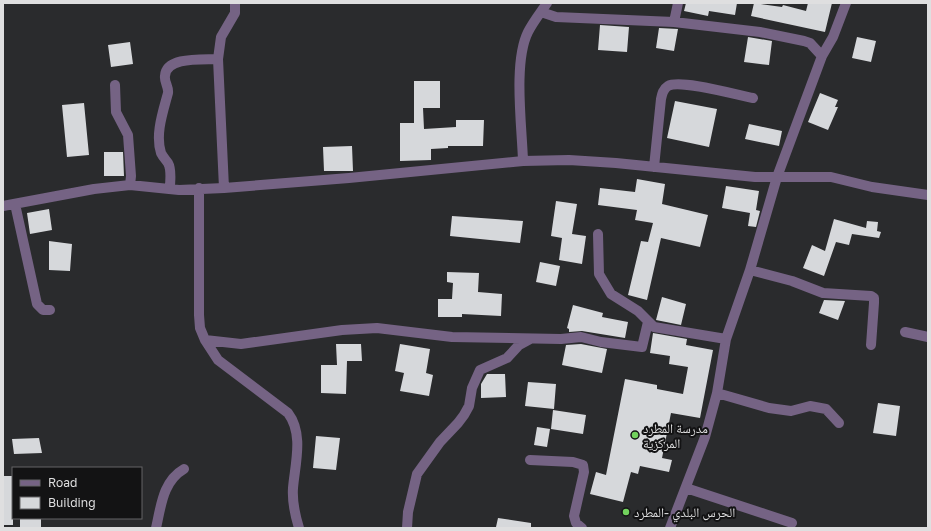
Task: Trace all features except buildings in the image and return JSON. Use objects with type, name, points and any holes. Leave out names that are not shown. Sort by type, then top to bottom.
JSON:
[{"type":"street","points":[[224,188],[218,59],[221,37],[235,13],[235,3]]},
{"type":"street","points":[[523,161],[520,94],[522,60],[528,32],[547,3]]},
{"type":"street","points":[[674,22],[678,3]]},
{"type":"street","points":[[670,528],[705,438],[717,393],[726,339],[750,270],[777,177],[822,56],[833,37],[846,3]]},
{"type":"street","points":[[541,12],[549,16],[565,18],[674,22],[760,32],[810,43],[822,56]]},
{"type":"street","points":[[170,188],[170,168],[161,153],[160,139],[162,110],[168,91],[165,75],[167,69],[171,64],[182,61],[218,59]]},
{"type":"street","points":[[654,167],[661,99],[663,91],[668,86],[674,84],[690,85],[753,98]]},
{"type":"street","points":[[115,85],[116,112],[128,134],[130,185]]},
{"type":"street","points":[[3,206],[94,189],[130,185],[179,190],[224,188],[349,178],[523,161],[569,160],[755,177],[831,178],[872,187],[928,195]]},
{"type":"street","points":[[199,188],[198,299],[200,328],[210,350],[218,360],[288,413],[293,419],[296,427],[293,490],[294,510],[298,528]]},
{"type":"street","points":[[16,204],[37,304],[43,310],[50,310]]},
{"type":"street","points":[[598,234],[599,274],[611,294],[638,311],[654,327],[726,339]]},
{"type":"street","points":[[750,270],[784,279],[823,293],[871,296],[874,298],[874,303],[870,345]]},
{"type":"street","points":[[205,340],[241,344],[335,331],[377,328],[452,337],[561,339],[581,337],[601,342],[642,347],[648,322]]},
{"type":"street","points":[[905,332],[928,337]]},
{"type":"street","points":[[407,528],[408,512],[417,474],[440,442],[458,423],[469,406],[472,388],[480,370],[507,358],[519,345],[530,338]]},
{"type":"street","points":[[717,393],[769,408],[791,411],[810,406],[826,409],[839,423]]},
{"type":"street","points":[[530,460],[573,462],[583,465],[584,472],[574,516],[576,523],[582,528]]},
{"type":"street","points":[[156,528],[161,504],[168,486],[174,475],[184,469]]},
{"type":"street","points":[[686,488],[792,523]]},
{"type":"place","name":"مدرسة المطرد المركزية","points":[[635,435]]},
{"type":"place","name":"الحرس البلدي -المطرد","points":[[626,512]]}]
